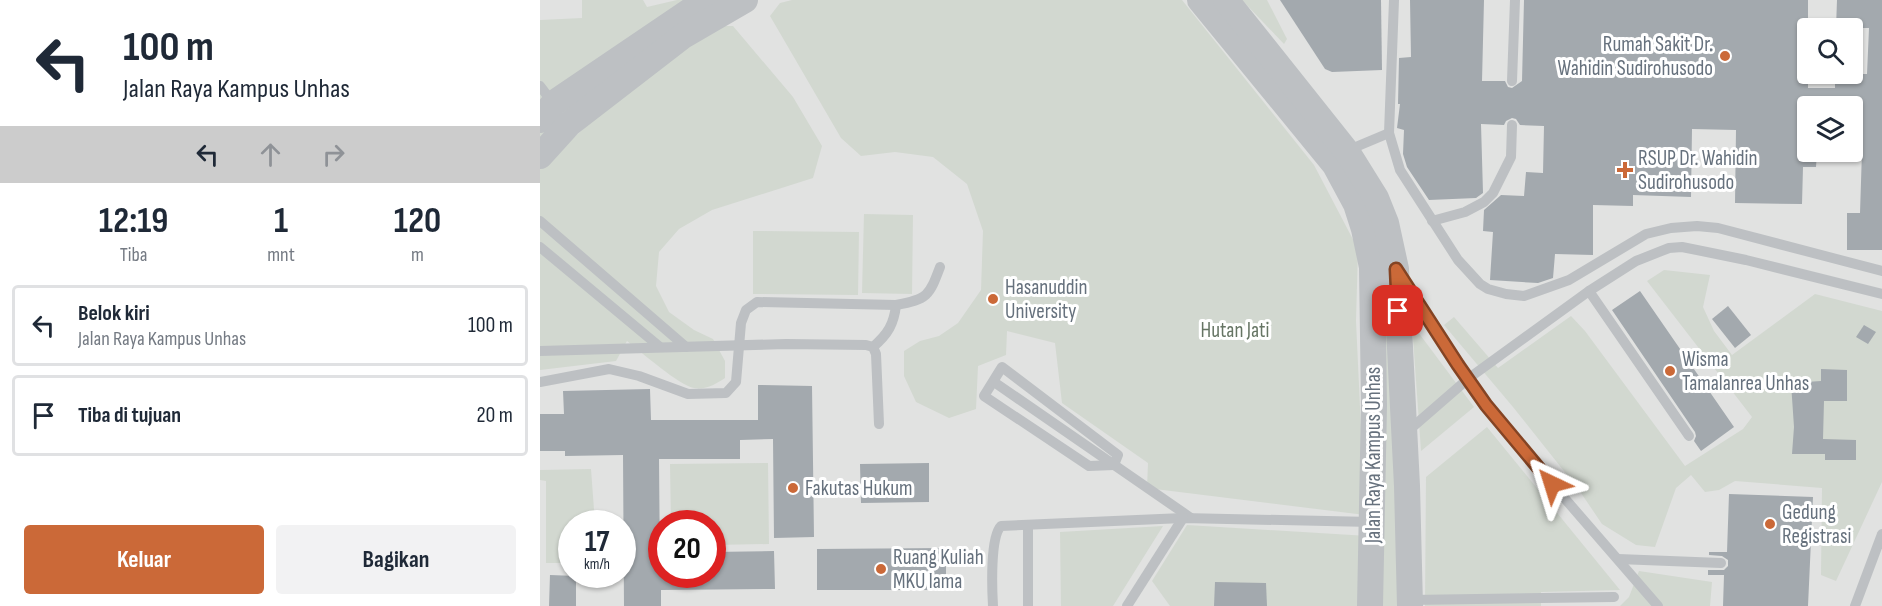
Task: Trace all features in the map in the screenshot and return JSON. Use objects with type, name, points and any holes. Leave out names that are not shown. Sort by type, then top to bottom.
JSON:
[{"type":"street","points":[[544,103],[706,0]]},
{"type":"street","points":[[540,156],[569,124],[683,36],[745,0]]},
{"type":"street","name":"Jalan Raya Kampus Unhas","points":[[1200,0],[1335,165],[1356,204],[1367,239],[1372,267],[1371,594]]},
{"type":"street","name":"Jalan Raya Kampus Unhas","points":[[1226,0],[1348,153],[1376,198],[1386,223],[1396,269],[1410,597]]},
{"type":"street","points":[[1371,594],[1410,597]]},
{"type":"lane","points":[[1394,0],[1389,133],[1400,170],[1458,260],[1480,284],[1488,289],[1515,296],[1539,292],[1569,280],[1646,234],[1671,228],[1697,226],[1718,228],[1882,271]]},
{"type":"lane","points":[[1512,81],[1515,0]]},
{"type":"lane","points":[[1432,221],[1465,212],[1484,202],[1494,193],[1510,157],[1512,125]]},
{"type":"lane","points":[[1348,153],[1358,146],[1389,133]]},
{"type":"lane","points":[[540,221],[686,347]]},
{"type":"lane","points":[[1404,434],[1469,378],[1589,291],[1651,254],[1669,248],[1682,247],[1746,260],[1882,294]]},
{"type":"lane","points":[[540,248],[660,347]]},
{"type":"lane","points":[[540,382],[609,369],[639,376],[688,394],[726,393],[736,382],[741,324],[746,310],[757,302],[896,305],[915,302],[931,291],[940,267]]},
{"type":"lane","points":[[1396,269],[1486,405],[1658,606]]},
{"type":"lane","points":[[1589,291],[1689,436]]},
{"type":"lane","points":[[540,351],[739,346],[856,345],[873,347],[886,336],[894,322],[896,305]]},
{"type":"lane","points":[[873,347],[876,354],[879,424]]},
{"type":"lane","points":[[1002,367],[1118,454],[1113,465],[1089,466],[984,396],[1002,367]]},
{"type":"lane","points":[[994,382],[1187,518]]},
{"type":"lane","points":[[993,606],[996,531],[1001,526],[1187,518],[1372,522]]},
{"type":"lane","points":[[1127,606],[1187,518]]},
{"type":"lane","points":[[1028,525],[1028,606]]},
{"type":"lane","points":[[1855,606],[1882,534]]},
{"type":"lane","points":[[1618,559],[1720,563]]},
{"type":"lane","points":[[1410,597],[1614,597]]},
{"type":"shaded area","name":"Hasanuddin University","points":[[540,0],[1882,0],[1882,606],[540,606]]},
{"type":"green space","points":[[582,0],[643,0],[647,7],[677,0],[700,0],[540,141],[540,20],[582,18]]},
{"type":"green space","name":"Hutan Jati","points":[[792,0],[1182,0],[1314,165],[1358,249],[1356,321],[1365,515],[1147,488],[1148,463],[1062,403],[1055,343],[1007,331],[1006,355],[978,366],[976,409],[949,418],[916,402],[904,376],[904,351],[920,341],[939,336],[958,323],[981,290],[983,231],[967,184],[933,157],[895,152],[861,156],[841,138],[770,16],[780,3]]},
{"type":"green space","points":[[1242,0],[1267,0],[1287,39],[1284,44]]},
{"type":"green space","points":[[716,26],[733,26],[793,97],[822,146],[813,178],[712,210],[679,229],[659,252],[656,286],[669,312],[694,330],[713,339],[725,361],[725,378],[707,387],[688,386],[670,375],[627,341],[616,361],[540,370],[540,168],[635,82]]},
{"type":"green space","points":[[864,214],[913,215],[912,294],[862,293]]},
{"type":"green space","points":[[753,231],[859,232],[858,295],[753,294]]},
{"type":"green space","points":[[1385,245],[1405,606],[1376,606]]},
{"type":"green space","points":[[1664,270],[1710,275],[1703,307],[1714,331],[1732,355],[1815,294],[1882,311],[1882,482],[1836,581],[1821,575],[1822,488],[1735,481],[1719,490],[1705,492],[1691,475],[1676,488],[1655,547],[1636,545],[1602,524],[1579,490],[1444,325],[1454,317],[1498,368],[1571,316],[1585,331],[1685,466],[1743,429],[1752,417],[1647,281]]},
{"type":"green space","points":[[1412,324],[1474,407],[1421,451]]},
{"type":"green space","points":[[1487,427],[1620,590],[1541,592],[1541,606],[1425,606],[1426,477]]},
{"type":"green space","points":[[768,463],[769,544],[726,545],[726,510],[671,510],[670,464]]},
{"type":"green space","points":[[591,469],[594,510],[558,510],[558,563],[546,563],[546,481],[540,480],[540,470]]},
{"type":"green space","points":[[1187,525],[1368,536],[1365,606],[1170,606],[1152,581]]},
{"type":"green space","points":[[1163,526],[1113,606],[1061,606],[1060,532]]},
{"type":"green space","points":[[1639,571],[1712,582],[1710,606],[1620,606],[1629,597]]},
{"type":"building","points":[[1280,0],[1381,0],[1382,70],[1332,72],[1325,69]]},
{"type":"building","points":[[1410,0],[1484,0],[1482,81],[1505,81],[1508,87],[1512,88],[1522,81],[1524,0],[1808,0],[1808,18],[1797,18],[1797,84],[1808,84],[1808,88],[1835,88],[1835,84],[1863,84],[1863,74],[1867,74],[1869,28],[1863,28],[1863,18],[1836,18],[1837,0],[1882,0],[1882,250],[1847,250],[1847,213],[1860,213],[1863,96],[1797,96],[1797,162],[1816,162],[1816,167],[1803,167],[1802,204],[1735,203],[1736,130],[1692,129],[1691,197],[1633,195],[1633,206],[1593,205],[1593,255],[1555,254],[1553,278],[1538,283],[1490,280],[1493,232],[1483,231],[1484,210],[1501,195],[1524,196],[1526,172],[1543,173],[1544,126],[1520,125],[1516,119],[1512,118],[1504,125],[1481,124],[1483,193],[1476,198],[1429,200],[1407,167],[1403,154],[1404,130],[1397,128],[1400,104],[1398,104],[1399,58],[1411,57]]},
{"type":"building","name":"Wisma Tamalanrea Unhas","points":[[1640,291],[1734,427],[1701,451],[1694,441],[1695,432],[1612,310]]},
{"type":"building","points":[[1728,306],[1751,335],[1735,348],[1712,319]]},
{"type":"building","points":[[1864,325],[1876,332],[1868,344],[1856,337]]},
{"type":"building","points":[[1821,369],[1847,370],[1847,401],[1824,401],[1823,439],[1856,440],[1856,460],[1825,460],[1825,454],[1792,454],[1794,427],[1791,383],[1821,381]]},
{"type":"building","points":[[758,385],[812,386],[814,537],[774,538],[773,439],[740,440],[740,459],[659,459],[659,510],[648,510],[648,588],[726,588],[726,552],[774,551],[775,589],[661,590],[661,606],[624,606],[624,588],[636,588],[636,510],[623,510],[623,455],[565,456],[565,451],[540,451],[540,414],[564,414],[563,391],[650,389],[651,420],[758,420]]},
{"type":"building","points":[[929,463],[929,502],[861,503],[860,464]]},
{"type":"building","name":"Gedung Registrasi","points":[[1729,494],[1813,497],[1808,606],[1723,606],[1724,575],[1708,575],[1708,570],[1724,570],[1728,566],[1728,560],[1722,556],[1709,555],[1709,552],[1727,552]]},
{"type":"building","name":"Ruang Kuliah MKU lama","points":[[946,548],[946,590],[817,590],[817,549]]},
{"type":"building","points":[[550,575],[558,575],[558,588],[576,588],[576,606],[549,606]]},
{"type":"building","points":[[1215,582],[1266,583],[1267,606],[1214,606]]},
{"type":"place","name":"Rumah Sakit Dr. Wahidin Sudirohusodo","points":[[1725,56]]},
{"type":"place","name":"RSUP Dr. Wahidin Sudirohusodo","points":[[1625,170]]},
{"type":"place","name":"Hasanuddin University","points":[[993,299]]},
{"type":"place","name":"Wisma Tamalanrea Unhas","points":[[1670,371]]},
{"type":"place","name":"Fakutas Hukum","points":[[793,488]]},
{"type":"place","name":"Gedung Registrasi","points":[[1770,524]]},
{"type":"place","name":"Ruang Kuliah MKU lama","points":[[881,569]]},
{"type":"route","points":[[1398,311],[1396,269],[1486,405],[1552,484]]}]
